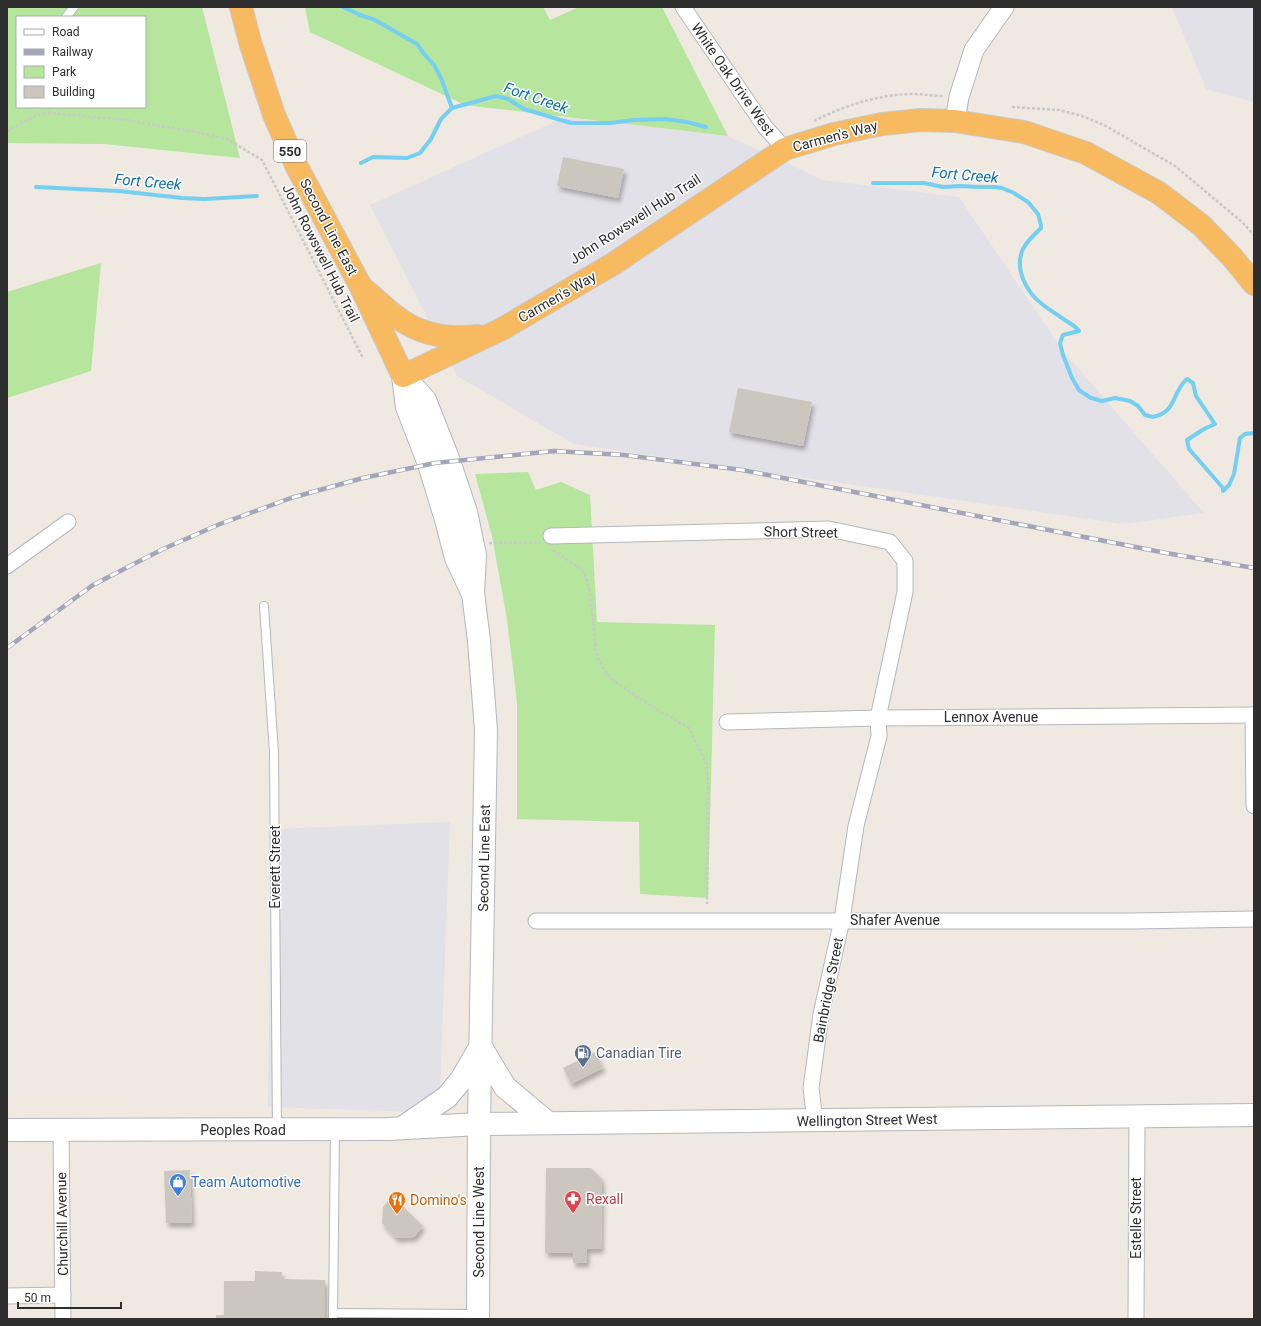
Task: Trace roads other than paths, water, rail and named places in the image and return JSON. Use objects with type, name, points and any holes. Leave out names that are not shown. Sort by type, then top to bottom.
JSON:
[{"type":"highway","name":"Second Line East","points":[[241,7],[250,42],[277,121],[297,167],[360,285],[403,376]]},
{"type":"highway","name":"Carmen's Way","points":[[403,376],[502,329],[612,264],[785,149],[834,134],[882,124],[921,120],[955,121],[1024,132],[1093,156],[1159,193],[1195,221],[1232,256],[1254,284]]},
{"type":"highway","points":[[360,285],[401,321],[420,331],[440,336],[460,338],[489,335]]},
{"type":"main road","name":"Second Line East","points":[[403,376],[407,407],[429,464],[456,558],[473,593],[479,641],[486,730],[479,1124]]},
{"type":"main road","points":[[402,1128],[447,1097],[461,1080],[480,1047],[505,1087],[548,1123]]},
{"type":"main road","name":"Wellington Street West","points":[[479,1124],[1254,1115]]},
{"type":"main road","name":"Peoples Road","points":[[7,1130],[277,1130],[402,1128],[479,1124]]},
{"type":"main road","name":"Second Line West","points":[[478,1316],[479,1124]]},
{"type":"street","name":"White Oak Drive West","points":[[683,7],[765,127],[785,149]]},
{"type":"street","points":[[955,121],[959,97],[974,50],[1004,7]]},
{"type":"street","points":[[7,566],[68,522]]},
{"type":"street","name":"Short Street","points":[[546,541],[829,529],[890,542],[905,561],[905,592],[878,718]]},
{"type":"street","points":[[1253,715],[1254,806]]},
{"type":"street","name":"Lennox Avenue","points":[[727,722],[878,718],[1253,715]]},
{"type":"street","name":"Bainbridge Street","points":[[815,1121],[811,1088],[820,1022],[842,920],[856,826],[879,736],[878,718]]},
{"type":"street","name":"Shafer Avenue","points":[[536,921],[1132,921],[1254,919]]},
{"type":"street","name":"Estelle Street","points":[[1136,1319],[1137,1116]]},
{"type":"street","name":"Churchill Avenue","points":[[61,1129],[62,1319]]},
{"type":"street","points":[[7,1296],[63,1295]]},
{"type":"lane","points":[[67,16],[74,7]]},
{"type":"lane","name":"Everett Street","points":[[264,606],[274,753],[277,1130]]},
{"type":"lane","points":[[335,1129],[333,1316],[478,1316]]},
{"type":"waterway","points":[[343,7],[375,20],[417,44],[434,65],[441,78],[452,108]]},
{"type":"waterway","name":"Fort Creek","points":[[361,163],[373,157],[407,158],[420,153],[431,139],[441,119],[452,108],[496,96],[508,99],[524,109],[571,123],[610,123],[634,120],[666,119],[706,127]]},
{"type":"waterway","name":"Fort Creek","points":[[873,183],[924,183],[943,187],[995,187],[1014,193],[1028,202],[1038,214],[1041,228],[1029,240],[1023,249],[1020,264],[1021,272],[1023,279],[1036,299],[1073,325],[1079,331],[1063,335],[1060,343],[1072,378],[1079,390],[1091,398],[1102,401],[1115,398],[1130,401],[1138,406],[1145,415],[1153,417],[1161,414],[1171,406],[1178,390],[1187,379],[1193,383],[1196,396],[1215,424],[1187,440],[1189,449],[1223,488],[1223,491],[1229,485],[1234,474],[1240,438],[1245,434],[1254,433]]},
{"type":"waterway","name":"Fort Creek","points":[[36,187],[119,191],[205,199],[257,196]]},
{"type":"railway","points":[[7,648],[93,585],[163,549],[220,524],[291,498],[363,478],[435,463],[554,451],[624,455],[742,470],[1166,553],[1254,568]]},
{"type":"place","name":"Canadian Tire","points":[[583,1068]]},
{"type":"place","name":"Team Automotive","points":[[178,1197]]},
{"type":"place","name":"Rexall","points":[[573,1214]]},
{"type":"place","name":"Domino's","points":[[397,1215]]}]
